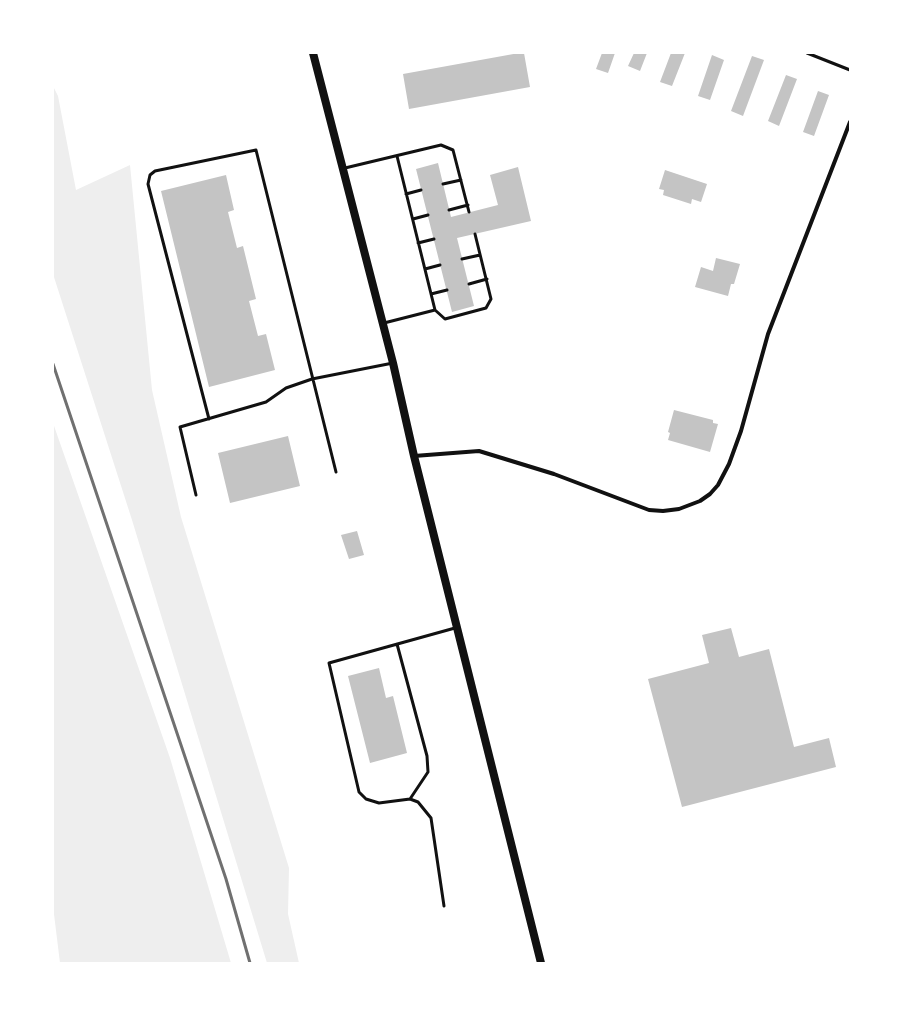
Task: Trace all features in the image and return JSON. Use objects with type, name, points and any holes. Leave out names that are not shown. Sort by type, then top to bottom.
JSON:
[{"type":"main road","points":[[313,53],[393,362],[414,456],[541,963]]},
{"type":"street","points":[[414,456],[479,451],[554,474],[648,510],[663,511],[679,509],[700,501],[710,494],[718,485],[729,464],[739,438],[768,334],[850,122]]},
{"type":"lane","points":[[807,53],[850,70]]},
{"type":"lane","points":[[343,168],[442,145],[453,150],[469,212]]},
{"type":"lane","points":[[209,419],[148,184],[150,175],[155,171],[256,150],[336,472]]},
{"type":"lane","points":[[396,156],[435,310],[444,319],[486,308],[491,299],[475,234]]},
{"type":"lane","points":[[443,184],[461,180]]},
{"type":"lane","points":[[406,194],[422,190]]},
{"type":"lane","points":[[449,210],[468,205]]},
{"type":"lane","points":[[413,219],[428,215]]},
{"type":"lane","points":[[418,243],[434,239]]},
{"type":"lane","points":[[462,259],[480,255]]},
{"type":"lane","points":[[425,269],[440,265]]},
{"type":"lane","points":[[469,284],[486,279]]},
{"type":"lane","points":[[431,294],[447,290]]},
{"type":"lane","points":[[383,324],[435,310]]},
{"type":"lane","points":[[196,495],[180,427],[266,402],[286,388],[312,379],[393,362]]},
{"type":"lane","points":[[444,906],[431,818],[418,802],[410,799],[379,803],[366,799],[359,792],[329,663],[457,627]]},
{"type":"lane","points":[[397,644],[427,756],[428,772],[410,799]]},
{"type":"shaded area","points":[[53,86],[58,96],[76,190],[130,165],[152,390],[181,517],[289,868],[288,914],[299,963],[267,963],[132,520],[53,274]]},
{"type":"shaded area","points":[[53,423],[170,758],[231,963],[60,963],[53,906]]},
{"type":"building","points":[[524,53],[530,87],[409,109],[403,74]]},
{"type":"building","points":[[602,53],[615,53],[608,73],[596,69]]},
{"type":"building","points":[[634,53],[647,53],[640,71],[628,66]]},
{"type":"building","points":[[671,53],[685,53],[672,86],[660,82]]},
{"type":"building","points":[[712,55],[724,60],[710,100],[698,96]]},
{"type":"building","points":[[752,56],[764,60],[743,116],[731,111]]},
{"type":"building","points":[[786,75],[797,79],[779,126],[768,121]]},
{"type":"building","points":[[818,91],[829,95],[814,136],[803,132]]},
{"type":"building","points":[[438,163],[451,217],[498,205],[490,175],[518,167],[531,221],[457,238],[474,306],[452,312],[416,169]]},
{"type":"building","points":[[665,170],[707,184],[701,202],[692,199],[691,204],[663,195],[664,190],[659,189]]},
{"type":"building","points":[[226,175],[234,210],[228,212],[237,248],[243,246],[256,299],[249,301],[258,336],[266,334],[275,370],[209,387],[161,191]]},
{"type":"building","points":[[716,258],[740,264],[734,284],[731,284],[728,296],[695,287],[701,267],[713,271]]},
{"type":"building","points":[[674,410],[713,420],[713,423],[718,424],[710,452],[668,440],[670,433],[668,432]]},
{"type":"building","points":[[288,436],[300,486],[230,503],[218,453]]},
{"type":"building","points":[[357,531],[364,555],[349,559],[341,535]]},
{"type":"building","points":[[731,628],[739,657],[769,649],[794,747],[829,738],[836,767],[682,807],[648,679],[709,663],[702,635]]},
{"type":"building","points":[[379,668],[386,698],[393,696],[407,753],[370,763],[348,676]]},
{"type":"railway","points":[[53,364],[226,879],[250,963]]}]
